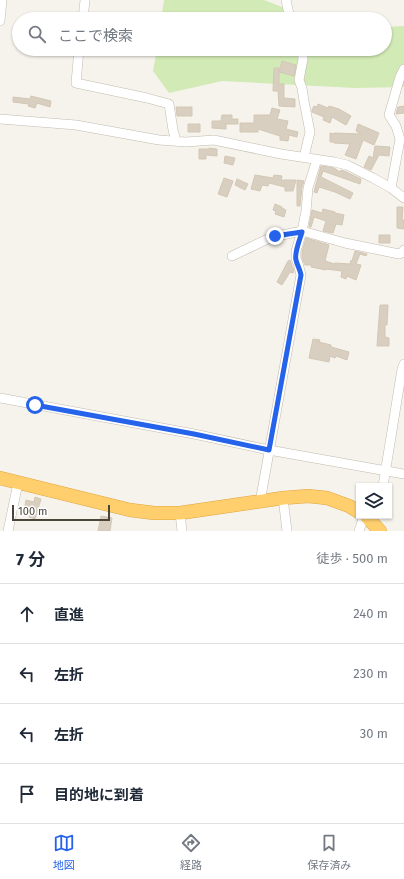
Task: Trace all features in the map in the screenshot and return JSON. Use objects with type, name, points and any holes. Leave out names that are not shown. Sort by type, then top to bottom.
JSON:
[{"type":"highway","points":[[0,478],[130,510],[154,513],[180,513],[283,498],[308,496],[327,498],[356,510]]},
{"type":"highway","points":[[369,519],[380,531]]},
{"type":"street","points":[[0,21],[2,0]]},
{"type":"street","points":[[84,12],[85,0]]},
{"type":"street","points":[[286,0],[289,12]]},
{"type":"street","points":[[78,56],[76,83],[169,104],[176,141]]},
{"type":"street","points":[[303,56],[299,80],[302,88],[310,132],[304,157]]},
{"type":"street","points":[[391,188],[400,138],[396,126],[389,115],[400,77],[404,69]]},
{"type":"street","points":[[0,120],[76,125],[158,140],[186,142],[214,140],[281,154],[347,164],[391,188],[404,198]]},
{"type":"street","points":[[260,502],[301,275],[296,259],[296,251],[302,232],[306,211],[308,188],[317,159]]},
{"type":"street","points":[[232,256],[272,236],[302,232],[399,254],[404,250]]},
{"type":"street","points":[[384,483],[404,364]]},
{"type":"street","points":[[0,398],[194,434],[269,450],[404,474]]},
{"type":"street","points":[[8,531],[18,483]]},
{"type":"street","points":[[283,498],[287,531]]},
{"type":"street","points":[[180,513],[182,531]]},
{"type":"street","points":[[359,531],[363,519]]},
{"type":"green space","points":[[164,0],[264,0],[295,12],[162,12]]},
{"type":"green space","points":[[404,26],[404,87],[355,88],[222,81],[169,93],[153,71],[156,56],[392,56],[392,27]]},
{"type":"building","points":[[282,61],[296,65],[294,76],[279,72]]},
{"type":"building","points":[[274,68],[279,68],[279,84],[284,84],[284,98],[295,99],[295,107],[279,106],[278,91],[273,91]]},
{"type":"building","points":[[31,96],[51,101],[50,107],[37,103],[35,108],[28,106],[29,104],[13,102],[13,97],[30,99]]},
{"type":"building","points":[[318,104],[328,108],[329,106],[339,109],[351,116],[346,125],[332,117],[330,123],[323,120],[324,117],[312,112],[314,106],[317,107]]},
{"type":"building","points":[[404,106],[404,113],[396,114],[398,107]]},
{"type":"building","points":[[176,107],[192,107],[192,116],[177,116]]},
{"type":"building","points":[[272,108],[280,110],[277,119],[288,121],[286,129],[298,132],[297,137],[289,135],[288,141],[280,140],[280,136],[258,129],[258,132],[240,132],[240,123],[254,123],[254,115],[270,115]]},
{"type":"building","points":[[222,115],[232,115],[232,119],[238,119],[238,124],[226,124],[226,129],[212,128],[212,121],[221,121]]},
{"type":"building","points":[[188,124],[200,124],[200,132],[188,132]]},
{"type":"building","points":[[358,124],[379,133],[374,145],[363,140],[356,159],[345,155],[350,144],[330,142],[330,133],[361,134],[356,131]]},
{"type":"building","points":[[375,146],[390,147],[389,156],[379,155],[371,170],[364,167],[369,156],[373,158]]},
{"type":"building","points":[[199,149],[217,149],[217,156],[206,155],[206,159],[199,159]]},
{"type":"building","points":[[225,156],[235,158],[233,165],[224,163]]},
{"type":"building","points":[[321,166],[334,168],[340,172],[341,170],[361,179],[360,184],[323,171],[321,177],[353,193],[350,199],[319,187],[317,193],[314,192]]},
{"type":"building","points":[[255,175],[273,178],[274,175],[282,176],[281,180],[296,180],[293,191],[285,191],[285,187],[269,183],[268,186],[262,185],[260,191],[251,189]]},
{"type":"building","points":[[224,178],[233,181],[227,197],[218,194]]},
{"type":"building","points":[[237,179],[248,184],[245,190],[235,185]]},
{"type":"building","points":[[297,180],[304,181],[300,206],[297,206]]},
{"type":"building","points":[[275,204],[286,210],[284,217],[275,214],[276,211],[273,210]]},
{"type":"building","points":[[397,207],[403,207],[402,220],[404,220],[404,229],[397,228]]},
{"type":"building","points":[[323,209],[344,215],[342,225],[336,224],[333,233],[323,231],[326,221],[314,217],[311,227],[309,227],[312,210],[322,213]]},
{"type":"building","points":[[379,235],[390,235],[390,243],[379,243]]},
{"type":"building","points":[[306,238],[329,245],[325,261],[335,264],[350,264],[355,251],[367,254],[366,256],[360,254],[356,264],[361,265],[356,280],[347,276],[346,279],[341,277],[342,271],[326,270],[311,267],[312,265],[305,265],[302,258],[302,252]]},
{"type":"building","points":[[290,260],[294,271],[293,273],[290,272],[282,285],[277,282],[288,261]]},
{"type":"building","points":[[380,305],[388,305],[385,337],[389,338],[389,346],[377,346]]},
{"type":"building","points":[[313,339],[320,340],[319,342],[331,345],[331,347],[349,352],[347,360],[336,356],[335,358],[330,356],[329,362],[309,358]]},
{"type":"building","points":[[35,497],[41,499],[35,519],[29,517],[32,507],[25,506],[26,500],[34,502]]},
{"type":"building","points":[[101,516],[112,518],[110,531],[98,531]]},
{"type":"route","points":[[35,405],[194,434],[269,450],[301,275],[296,259],[296,251],[302,232],[275,236]]}]
